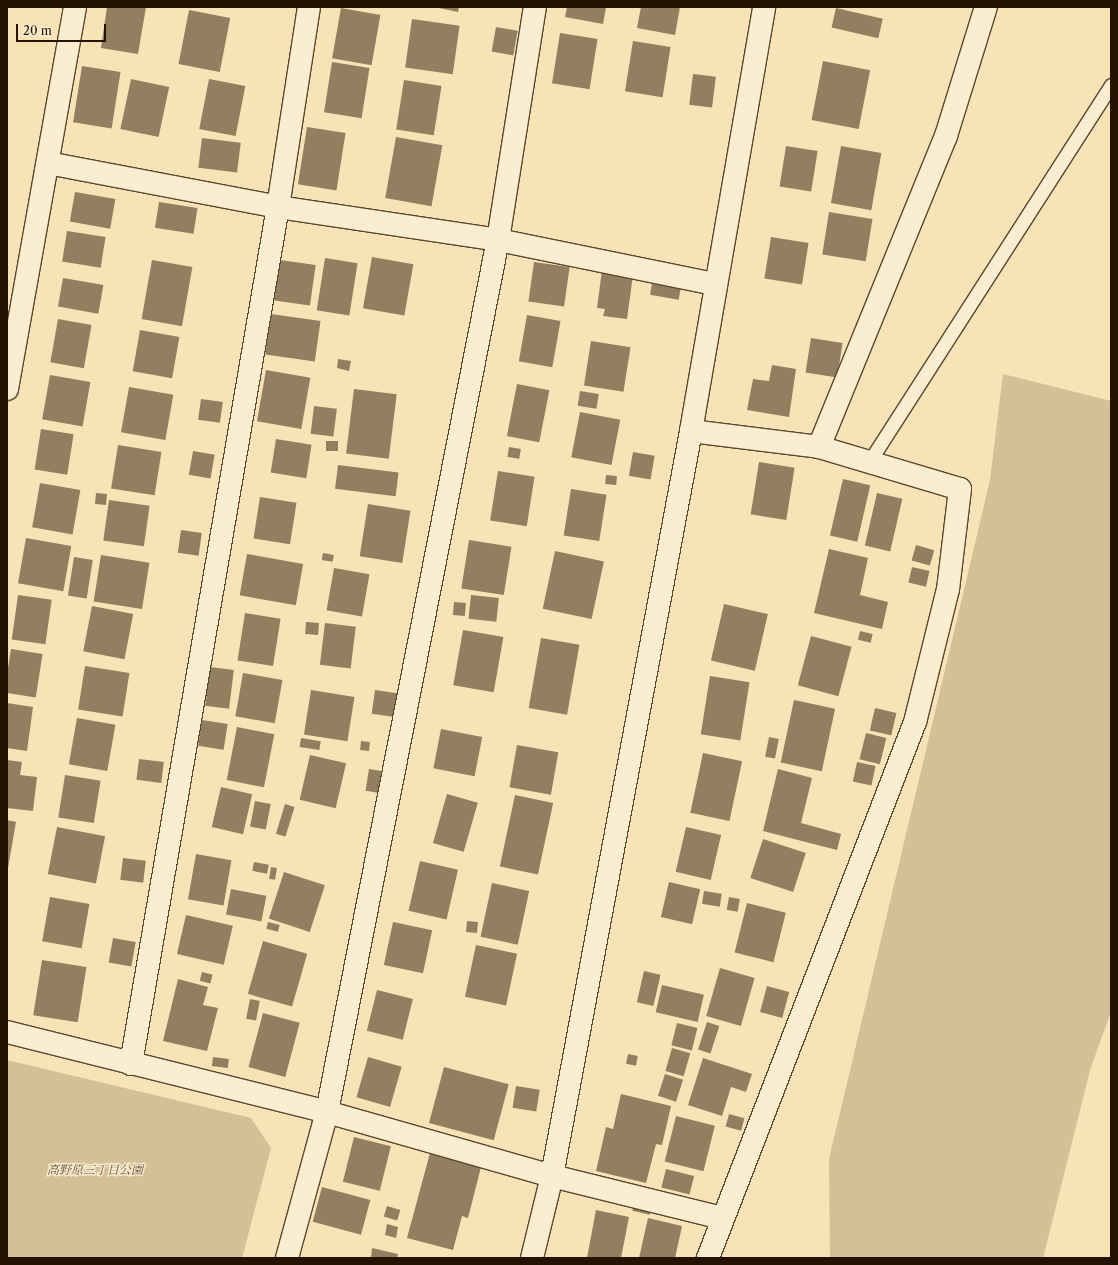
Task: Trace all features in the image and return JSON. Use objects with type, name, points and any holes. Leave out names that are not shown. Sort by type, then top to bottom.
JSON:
[{"type":"street","points":[[7,389],[75,7]]},
{"type":"street","points":[[131,1064],[278,207],[308,7]]},
{"type":"street","points":[[287,1258],[327,1112],[498,240],[535,7]]},
{"type":"street","points":[[532,1258],[552,1176],[691,431],[715,284],[764,7]]},
{"type":"street","points":[[819,447],[946,136],[986,7]]},
{"type":"street","points":[[48,163],[278,207],[498,240],[715,284]]},
{"type":"street","points":[[691,431],[819,447],[960,489],[948,589],[915,722],[722,1218],[708,1258]]},
{"type":"street","points":[[7,1032],[327,1112],[552,1176],[722,1218]]},
{"type":"lane","points":[[869,462],[1111,85]]},
{"type":"green space","points":[[1003,374],[1111,401],[1111,1012],[1090,1070],[1043,1258],[830,1258],[829,1159],[990,480]]},
{"type":"green space","name":"高野原三丁目公園","points":[[7,1060],[251,1118],[271,1148],[242,1258],[7,1258]]},
{"type":"building","points":[[107,7],[146,7],[138,54],[101,48]]},
{"type":"building","points":[[434,7],[459,7],[458,12]]},
{"type":"building","points":[[567,7],[606,7],[603,24],[565,17]]},
{"type":"building","points":[[641,7],[680,7],[675,35],[637,28]]},
{"type":"building","points":[[341,8],[380,15],[372,65],[332,58]]},
{"type":"building","points":[[836,8],[883,19],[878,38],[832,27]]},
{"type":"building","points":[[189,10],[230,18],[220,72],[179,64]]},
{"type":"building","points":[[412,19],[460,26],[453,74],[405,68]]},
{"type":"building","points":[[496,27],[518,31],[513,55],[492,52]]},
{"type":"building","points":[[560,33],[598,39],[590,89],[552,83]]},
{"type":"building","points":[[633,41],[671,47],[663,97],[625,91]]},
{"type":"building","points":[[823,61],[870,70],[859,129],[812,120]]},
{"type":"building","points":[[332,62],[370,68],[362,118],[324,112]]},
{"type":"building","points":[[82,66],[121,72],[112,128],[73,122]]},
{"type":"building","points":[[693,74],[716,77],[712,108],[689,105]]},
{"type":"building","points":[[131,79],[169,87],[159,137],[120,129]]},
{"type":"building","points":[[209,79],[245,86],[236,136],[199,129]]},
{"type":"building","points":[[404,80],[442,86],[434,135],[396,129]]},
{"type":"building","points":[[307,127],[346,133],[336,190],[298,184]]},
{"type":"building","points":[[396,137],[442,145],[432,206],[385,198]]},
{"type":"building","points":[[202,138],[241,143],[237,173],[198,168]]},
{"type":"building","points":[[786,146],[818,151],[811,192],[780,186]]},
{"type":"building","points":[[841,146],[881,153],[871,210],[831,203]]},
{"type":"building","points":[[75,192],[115,199],[110,229],[70,222]]},
{"type":"building","points":[[159,202],[198,208],[193,234],[155,228]]},
{"type":"building","points":[[829,212],[872,219],[866,261],[822,254]]},
{"type":"building","points":[[67,231],[106,237],[101,268],[62,262]]},
{"type":"building","points":[[771,237],[809,243],[802,284],[764,278]]},
{"type":"building","points":[[372,257],[413,264],[404,316],[363,308]]},
{"type":"building","points":[[325,258],[358,263],[349,316],[317,310]]},
{"type":"building","points":[[152,260],[192,267],[182,326],[142,319]]},
{"type":"building","points":[[280,260],[316,265],[310,306],[274,301]]},
{"type":"building","points":[[534,262],[570,267],[564,307],[528,302]]},
{"type":"building","points":[[602,270],[633,275],[627,319],[603,316],[605,309],[597,308]]},
{"type":"building","points":[[63,278],[103,285],[98,314],[58,307]]},
{"type":"building","points":[[653,278],[682,283],[679,300],[650,295]]},
{"type":"building","points":[[271,314],[321,321],[315,362],[265,355]]},
{"type":"building","points":[[527,315],[560,321],[552,367],[519,361]]},
{"type":"building","points":[[58,319],[91,325],[84,368],[50,362]]},
{"type":"building","points":[[140,330],[179,337],[172,378],[133,371]]},
{"type":"building","points":[[811,338],[843,343],[837,378],[806,373]]},
{"type":"building","points":[[591,341],[631,347],[623,392],[584,385]]},
{"type":"building","points":[[338,359],[351,361],[349,371],[337,368]]},
{"type":"building","points":[[772,365],[796,369],[789,417],[747,410],[753,379],[769,381]]},
{"type":"building","points":[[266,370],[310,378],[301,429],[257,421]]},
{"type":"building","points":[[50,375],[90,382],[83,426],[42,419]]},
{"type":"building","points":[[517,384],[549,390],[539,442],[507,436]]},
{"type":"building","points":[[129,387],[173,395],[165,440],[121,432]]},
{"type":"building","points":[[354,389],[397,394],[389,459],[346,454]]},
{"type":"building","points":[[580,391],[599,394],[596,409],[578,406]]},
{"type":"building","points":[[201,399],[223,402],[220,423],[198,420]]},
{"type":"building","points":[[314,406],[337,409],[333,437],[311,434]]},
{"type":"building","points":[[580,412],[620,420],[611,465],[571,457]]},
{"type":"building","points":[[41,429],[74,434],[67,475],[35,469]]},
{"type":"building","points":[[276,439],[312,445],[306,478],[271,473]]},
{"type":"building","points":[[326,441],[338,441],[338,451],[326,451]]},
{"type":"building","points":[[118,445],[161,452],[155,495],[111,488]]},
{"type":"building","points":[[509,447],[521,449],[519,459],[507,457]]},
{"type":"building","points":[[193,451],[215,455],[210,478],[189,475]]},
{"type":"building","points":[[633,452],[655,456],[650,479],[629,476]]},
{"type":"building","points":[[759,462],[795,468],[786,520],[751,514]]},
{"type":"building","points":[[338,465],[399,472],[396,496],[335,489]]},
{"type":"building","points":[[498,471],[535,477],[527,526],[490,520]]},
{"type":"building","points":[[606,475],[617,476],[616,485],[605,484]]},
{"type":"building","points":[[843,479],[870,485],[857,542],[830,536]]},
{"type":"building","points":[[40,483],[80,490],[73,534],[32,527]]},
{"type":"building","points":[[571,489],[607,495],[599,541],[564,535]]},
{"type":"building","points":[[96,493],[107,494],[106,505],[95,504]]},
{"type":"building","points":[[877,493],[902,499],[890,551],[865,546]]},
{"type":"building","points":[[260,497],[297,503],[290,544],[253,538]]},
{"type":"building","points":[[109,500],[150,506],[144,546],[103,541]]},
{"type":"building","points":[[368,504],[410,511],[402,563],[360,556]]},
{"type":"building","points":[[181,530],[202,533],[199,556],[178,553]]},
{"type":"building","points":[[26,538],[71,546],[63,591],[18,583]]},
{"type":"building","points":[[469,540],[511,547],[504,595],[461,588]]},
{"type":"building","points":[[916,545],[934,550],[930,566],[912,560]]},
{"type":"building","points":[[829,549],[868,558],[860,595],[888,602],[882,629],[814,613]]},
{"type":"building","points":[[555,551],[604,561],[592,619],[543,609]]},
{"type":"building","points":[[323,553],[334,555],[333,562],[322,560]]},
{"type":"building","points":[[247,554],[303,564],[296,605],[240,595]]},
{"type":"building","points":[[101,555],[149,563],[142,609],[94,601]]},
{"type":"building","points":[[74,557],[93,560],[87,598],[68,596]]},
{"type":"building","points":[[912,567],[930,571],[926,587],[908,583]]},
{"type":"building","points":[[334,568],[369,574],[362,617],[327,610]]},
{"type":"building","points":[[18,595],[52,600],[45,644],[12,640]]},
{"type":"building","points":[[471,595],[499,598],[496,622],[468,619]]},
{"type":"building","points":[[454,602],[466,603],[465,616],[453,615]]},
{"type":"building","points":[[724,604],[768,614],[755,671],[711,661]]},
{"type":"building","points":[[92,606],[133,614],[124,659],[83,651]]},
{"type":"building","points":[[245,613],[281,619],[273,666],[237,660]]},
{"type":"building","points":[[306,622],[319,623],[318,635],[305,634]]},
{"type":"building","points":[[325,623],[356,627],[351,668],[320,665]]},
{"type":"building","points":[[463,630],[503,637],[494,692],[453,685]]},
{"type":"building","points":[[860,631],[873,634],[871,643],[858,640]]},
{"type":"building","points":[[811,636],[852,647],[838,696],[798,685]]},
{"type":"building","points":[[541,638],[579,645],[567,715],[529,708]]},
{"type":"building","points":[[11,649],[43,654],[36,697],[7,693],[7,674]]},
{"type":"building","points":[[85,666],[129,673],[123,716],[78,709]]},
{"type":"building","points":[[210,667],[234,670],[229,709],[205,706]]},
{"type":"building","points":[[243,673],[282,680],[275,723],[235,716]]},
{"type":"building","points":[[710,676],[750,682],[740,741],[701,734]]},
{"type":"building","points":[[311,690],[354,697],[347,741],[304,734]]},
{"type":"building","points":[[375,690],[403,694],[399,718],[372,714]]},
{"type":"building","points":[[794,700],[835,709],[822,771],[781,763]]},
{"type":"building","points":[[7,703],[33,707],[27,751],[7,748]]},
{"type":"building","points":[[875,708],[896,713],[891,735],[870,730]]},
{"type":"building","points":[[77,718],[115,725],[107,771],[69,764]]},
{"type":"building","points":[[202,720],[228,724],[224,750],[198,746]]},
{"type":"building","points":[[237,727],[274,734],[264,787],[227,780]]},
{"type":"building","points":[[441,729],[482,737],[475,776],[433,768]]},
{"type":"building","points":[[866,733],[886,738],[880,764],[859,759]]},
{"type":"building","points":[[769,737],[779,739],[775,759],[765,757]]},
{"type":"building","points":[[301,738],[321,741],[319,750],[300,747]]},
{"type":"building","points":[[361,741],[370,742],[369,751],[360,750]]},
{"type":"building","points":[[517,745],[558,752],[551,795],[510,787]]},
{"type":"building","points":[[703,753],[742,761],[729,821],[690,813]]},
{"type":"building","points":[[310,755],[346,763],[336,808],[300,800]]},
{"type":"building","points":[[139,759],[164,762],[161,783],[136,780]]},
{"type":"building","points":[[7,760],[22,762],[20,775],[37,777],[33,811],[7,808]]},
{"type":"building","points":[[857,762],[876,766],[871,786],[853,782]]},
{"type":"building","points":[[369,769],[388,772],[384,794],[366,791]]},
{"type":"building","points":[[778,769],[812,778],[801,823],[841,834],[837,850],[763,831]]},
{"type":"building","points":[[65,775],[101,781],[94,823],[58,817]]},
{"type":"building","points":[[221,787],[252,794],[243,834],[212,827]]},
{"type":"building","points":[[447,794],[478,803],[464,852],[433,843]]},
{"type":"building","points":[[515,795],[553,803],[538,875],[500,866]]},
{"type":"building","points":[[255,801],[271,804],[266,830],[250,827]]},
{"type":"building","points":[[285,804],[295,807],[285,837],[276,834]]},
{"type":"building","points":[[7,820],[16,822],[8,868],[7,867]]},
{"type":"building","points":[[57,827],[105,836],[96,883],[48,874]]},
{"type":"building","points":[[686,827],[721,835],[711,880],[676,872]]},
{"type":"building","points":[[763,839],[806,853],[793,892],[750,878]]},
{"type":"building","points":[[196,854],[231,860],[223,906],[188,899]]},
{"type":"building","points":[[123,858],[146,861],[143,883],[120,880]]},
{"type":"building","points":[[420,861],[458,870],[447,919],[409,911]]},
{"type":"building","points":[[254,862],[269,865],[267,874],[252,871]]},
{"type":"building","points":[[271,867],[277,868],[275,880],[269,879]]},
{"type":"building","points":[[284,872],[325,885],[310,932],[269,919]]},
{"type":"building","points":[[669,882],[700,889],[692,924],[661,917]]},
{"type":"building","points":[[492,883],[529,891],[518,945],[481,937]]},
{"type":"building","points":[[231,889],[266,896],[261,921],[226,915]]},
{"type":"building","points":[[704,891],[722,894],[720,907],[702,904]]},
{"type":"building","points":[[50,897],[89,904],[82,948],[42,941]]},
{"type":"building","points":[[729,897],[740,899],[738,912],[727,910]]},
{"type":"building","points":[[747,903],[786,913],[773,962],[735,952]]},
{"type":"building","points":[[186,915],[233,926],[224,965],[177,954]]},
{"type":"building","points":[[467,921],[478,922],[477,933],[466,932]]},
{"type":"building","points":[[268,922],[280,925],[278,932],[266,929]]},
{"type":"building","points":[[393,922],[432,930],[423,973],[384,965]]},
{"type":"building","points":[[113,938],[136,942],[131,967],[109,963]]},
{"type":"building","points":[[263,941],[307,954],[292,1007],[248,994]]},
{"type":"building","points":[[476,945],[517,954],[506,1006],[465,997]]},
{"type":"building","points":[[42,960],[86,967],[78,1022],[33,1015]]},
{"type":"building","points":[[720,968],[755,978],[741,1026],[706,1016]]},
{"type":"building","points":[[644,971],[661,975],[653,1006],[637,1002]]},
{"type":"building","points":[[202,972],[213,975],[210,984],[200,981]]},
{"type":"building","points":[[178,979],[208,987],[203,1005],[218,1008],[207,1051],[163,1041]]},
{"type":"building","points":[[662,985],[704,995],[698,1022],[656,1012]]},
{"type":"building","points":[[767,986],[789,992],[782,1018],[760,1012]]},
{"type":"building","points":[[377,990],[413,999],[403,1040],[367,1031]]},
{"type":"building","points":[[250,999],[260,1001],[256,1021],[246,1019]]},
{"type":"building","points":[[263,1013],[300,1023],[285,1077],[249,1067]]},
{"type":"building","points":[[707,1022],[719,1026],[710,1054],[698,1050]]},
{"type":"building","points":[[677,1023],[697,1028],[692,1050],[671,1045]]},
{"type":"building","points":[[672,1048],[690,1053],[684,1076],[665,1071]]},
{"type":"building","points":[[628,1054],[638,1056],[636,1066],[626,1064]]},
{"type":"building","points":[[213,1057],[229,1059],[228,1068],[212,1066]]},
{"type":"building","points":[[368,1057],[402,1067],[390,1107],[356,1097]]},
{"type":"building","points":[[703,1058],[752,1074],[746,1092],[731,1087],[722,1116],[688,1105]]},
{"type":"building","points":[[444,1067],[509,1084],[494,1140],[429,1123]]},
{"type":"building","points":[[665,1074],[683,1080],[676,1102],[658,1096]]},
{"type":"building","points":[[516,1086],[540,1090],[536,1111],[513,1108]]},
{"type":"building","points":[[621,1094],[671,1106],[662,1145],[656,1144],[646,1183],[596,1171],[606,1127],[613,1129]]},
{"type":"building","points":[[729,1114],[744,1118],[741,1131],[726,1127]]},
{"type":"building","points":[[676,1116],[715,1126],[703,1171],[665,1162]]},
{"type":"building","points":[[354,1137],[391,1146],[380,1191],[343,1182]]},
{"type":"building","points":[[430,1153],[481,1167],[468,1218],[462,1216],[453,1250],[407,1238]]},
{"type":"building","points":[[666,1169],[694,1176],[690,1194],[661,1187]]},
{"type":"building","points":[[322,1187],[370,1200],[361,1235],[313,1222]]},
{"type":"building","points":[[634,1204],[652,1208],[650,1215],[632,1211]]},
{"type":"building","points":[[387,1206],[400,1210],[397,1221],[384,1217]]},
{"type":"building","points":[[596,1210],[629,1217],[621,1258],[587,1258]]},
{"type":"building","points":[[648,1218],[682,1226],[675,1258],[639,1258]]},
{"type":"building","points":[[387,1224],[398,1227],[396,1238],[385,1235]]},
{"type":"building","points":[[372,1248],[398,1254],[397,1258],[371,1258]]}]
